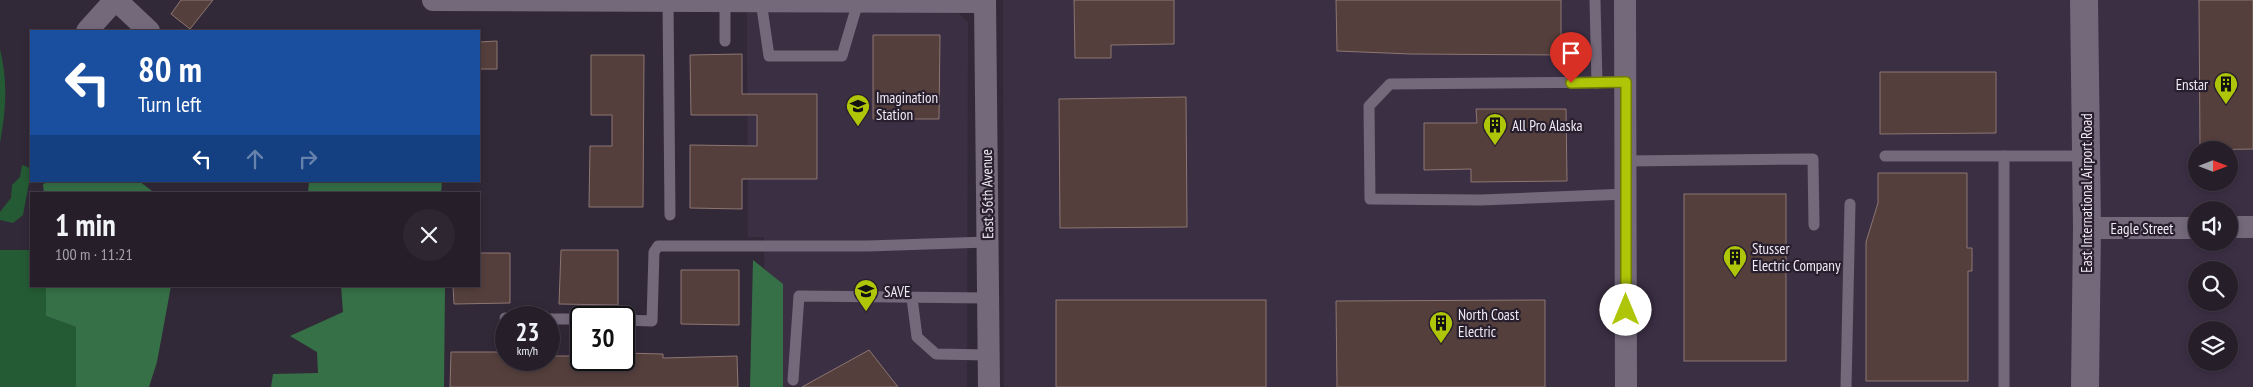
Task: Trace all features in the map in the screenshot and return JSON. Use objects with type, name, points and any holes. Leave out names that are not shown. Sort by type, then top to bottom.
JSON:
[{"type":"main road","name":"East International Airport Road","points":[[2084,0],[2087,228],[2085,387]]},
{"type":"street","points":[[88,30],[115,0],[148,30]]},
{"type":"street","points":[[432,0],[985,1]]},
{"type":"street","points":[[1626,0],[1626,387]]},
{"type":"street","name":"East 56th Avenue","points":[[985,1],[989,387]]},
{"type":"street","points":[[2238,227],[2253,227]]},
{"type":"street","name":"Eagle Street","points":[[2087,228],[2188,228]]},
{"type":"lane","points":[[1596,0],[1597,82]]},
{"type":"lane","points":[[668,1],[670,215]]},
{"type":"lane","points":[[725,1],[725,41]]},
{"type":"lane","points":[[761,1],[769,56],[842,56],[858,2]]},
{"type":"lane","points":[[1626,82],[1390,84],[1369,106],[1370,199],[1481,200],[1626,194]]},
{"type":"lane","points":[[1885,156],[2086,156]]},
{"type":"lane","points":[[2004,156],[2004,387]]},
{"type":"lane","points":[[1626,162],[1813,159],[1814,225]]},
{"type":"lane","points":[[1846,387],[1850,204]]},
{"type":"lane","points":[[635,320],[652,321],[654,252],[658,246],[868,246],[987,242]]},
{"type":"lane","points":[[794,380],[799,296],[988,298]]},
{"type":"lane","points":[[912,298],[917,337],[936,354],[988,355]]},
{"type":"shaded area","points":[[1003,0],[2253,0],[2253,387],[1004,387]]},
{"type":"shaded area","name":"Imagination Station","points":[[747,11],[956,11],[968,22],[967,387],[765,387],[764,237],[748,237]]},
{"type":"green space","points":[[0,49],[5,96],[0,143]]},
{"type":"green space","points":[[22,165],[28,167],[30,177],[23,215],[13,223],[0,220],[0,212],[11,198],[12,185],[20,177]]},
{"type":"green space","points":[[48,182],[140,182],[153,192],[44,192],[43,184]]},
{"type":"green space","points":[[309,182],[442,182],[441,192],[308,192]]},
{"type":"green space","points":[[0,250],[30,250],[30,287],[46,287],[46,316],[76,327],[76,387],[0,387]]},
{"type":"green space","points":[[753,260],[783,284],[783,387],[750,387]]},
{"type":"green space","points":[[46,287],[171,287],[157,362],[149,387],[76,387],[76,327],[46,316]]},
{"type":"green space","points":[[341,287],[445,287],[444,387],[271,387],[273,374],[318,373],[317,352],[290,336],[343,312]]},
{"type":"building","points":[[181,0],[213,0],[190,29],[171,14]]},
{"type":"building","points":[[1074,0],[1174,0],[1174,44],[1111,45],[1111,58],[1075,58]]},
{"type":"building","points":[[1336,0],[1561,0],[1561,55],[1411,54],[1337,51]]},
{"type":"building","name":"Enstar","points":[[2199,0],[2253,0],[2253,149],[2238,149],[2238,141],[2200,141]]},
{"type":"building","name":"Imagination Station","points":[[873,35],[940,35],[939,119],[873,119]]},
{"type":"building","points":[[497,41],[497,69],[480,69],[480,42]]},
{"type":"building","points":[[742,54],[742,94],[817,94],[817,179],[742,179],[742,209],[690,208],[690,145],[757,146],[757,115],[691,115],[690,55]]},
{"type":"building","points":[[591,55],[644,55],[643,207],[589,207],[590,146],[612,146],[612,115],[591,115]]},
{"type":"building","points":[[1880,72],[1996,72],[1996,133],[1880,134]]},
{"type":"building","points":[[1186,97],[1187,227],[1060,228],[1059,99]]},
{"type":"building","name":"All Pro Alaska","points":[[1476,109],[1566,109],[1567,181],[1471,182],[1471,169],[1424,170],[1424,123],[1477,123]]},
{"type":"building","points":[[1878,173],[1967,173],[1967,248],[1972,248],[1972,271],[1968,271],[1968,381],[1866,381],[1866,242],[1878,203]]},
{"type":"building","name":"Stusser Electric Company","points":[[1684,194],[1786,194],[1786,361],[1684,361]]},
{"type":"building","points":[[561,250],[618,250],[618,305],[559,304]]},
{"type":"building","points":[[480,253],[510,253],[510,303],[454,304],[453,287],[480,287]]},
{"type":"building","points":[[681,270],[739,270],[739,325],[681,324]]},
{"type":"building","points":[[1056,300],[1266,300],[1266,387],[1056,387]]},
{"type":"building","name":"North Coast Electric","points":[[1545,300],[1545,387],[1337,387],[1336,301]]},
{"type":"building","points":[[869,350],[898,387],[802,387]]},
{"type":"building","points":[[451,352],[495,352],[495,371],[560,371],[560,356],[570,356],[570,371],[635,371],[635,353],[663,354],[663,358],[737,356],[738,387],[450,387]]},
{"type":"place","name":"Enstar","points":[[2226,105]]},
{"type":"place","name":"Imagination Station","points":[[858,127]]},
{"type":"place","name":"All Pro Alaska","points":[[1495,146]]},
{"type":"place","name":"Stusser Electric Company","points":[[1735,278]]},
{"type":"place","name":"SAVE","points":[[866,312]]},
{"type":"place","name":"North Coast Electric","points":[[1441,344]]},
{"type":"route","points":[[1571,83],[1626,82],[1626,310]]}]
